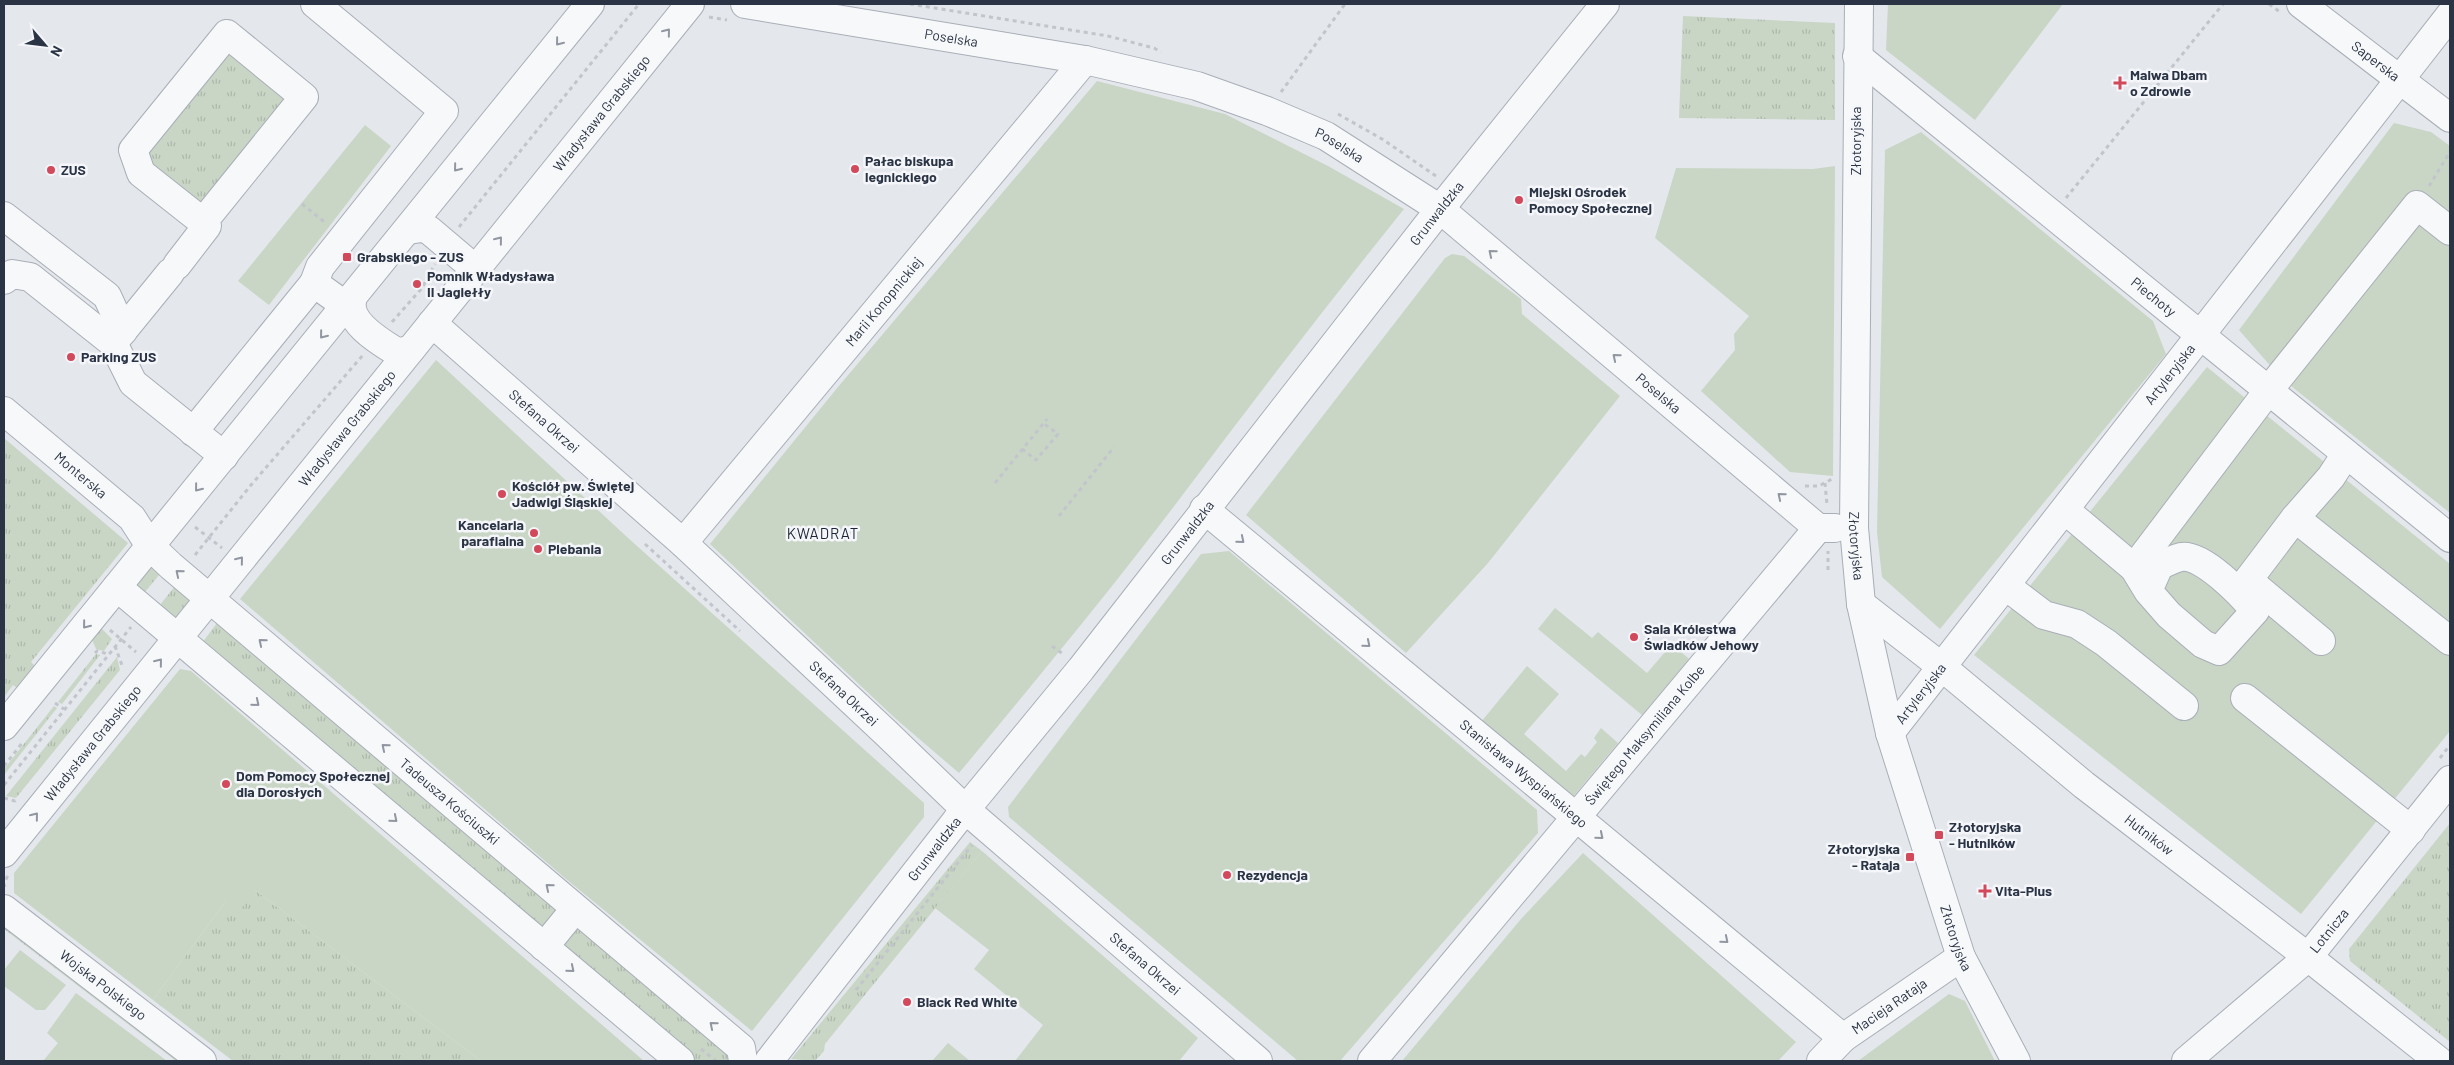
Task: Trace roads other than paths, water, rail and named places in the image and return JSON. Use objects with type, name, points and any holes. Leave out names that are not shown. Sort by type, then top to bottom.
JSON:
[{"type":"street","points":[[193,432],[314,283],[320,267],[444,111],[315,4]]},
{"type":"street","points":[[4,726],[590,4]]},
{"type":"street","name":"Władysława Grabskiego","points":[[6,863],[154,667],[690,4]]},
{"type":"street","name":"Poselska","points":[[745,4],[1085,60],[1197,86],[1267,111],[1326,136],[1440,209],[1818,528]]},
{"type":"street","name":"Grunwaldzka","points":[[769,1061],[966,810],[1081,669],[1440,209],[1605,4]]},
{"type":"street","name":"Złotoryjska","points":[[1859,4],[1857,56],[1854,528],[1862,604],[1890,733],[1961,957],[2016,1061]]},
{"type":"street","name":"Saperska","points":[[2292,9],[2399,80],[2450,118]]},
{"type":"street","name":"Artyleryjska","points":[[1890,733],[2450,15]]},
{"type":"street","points":[[118,337],[208,226],[141,173],[133,150],[227,34],[304,97],[203,222]]},
{"type":"street","name":"Piechoty","points":[[1857,56],[2450,538]]},
{"type":"street","name":"Marii Konopnickiej","points":[[683,543],[1085,60]]},
{"type":"street","points":[[2064,510],[2141,580],[2268,392],[2417,205],[2450,231]]},
{"type":"street","points":[[4,216],[107,296],[133,383],[224,456]]},
{"type":"street","points":[[408,230],[426,229],[446,244],[468,263],[471,271],[469,278]]},
{"type":"street","points":[[4,280],[12,274],[30,277],[118,337]]},
{"type":"street","points":[[314,283],[350,302]]},
{"type":"street","points":[[350,302],[355,318],[378,338],[396,351],[411,349]]},
{"type":"street","name":"Stefana Okrzei","points":[[432,322],[683,543],[966,810],[1258,1061]]},
{"type":"street","name":"Monterska","points":[[4,411],[132,518],[150,546]]},
{"type":"street","points":[[2321,641],[2248,580],[2295,518],[2331,477],[2346,454]]},
{"type":"street","name":"Stanisława Wyspiańskiego","points":[[1204,509],[1843,1038]]},
{"type":"street","points":[[2295,518],[2450,641]]},
{"type":"street","points":[[1818,528],[1854,528]]},
{"type":"street","name":"Świętego Maksymiliana Kolbe","points":[[1372,1061],[1575,816],[1818,528]]},
{"type":"street","name":"Tadeusza Kościuszki","points":[[150,546],[740,1048],[743,1061]]},
{"type":"street","points":[[2006,586],[2044,615],[2077,624],[2106,643],[2184,706]]},
{"type":"street","points":[[117,587],[680,1061]]},
{"type":"street","name":"Hutników","points":[[1862,604],[1942,667],[2084,785],[2308,957],[2439,1061]]},
{"type":"street","points":[[2244,698],[2411,830]]},
{"type":"street","name":"Lotnicza","points":[[2186,1061],[2308,957],[2450,780]]},
{"type":"street","name":"Wojska Polskiego","points":[[5,900],[202,1061]]},
{"type":"street","points":[[544,947],[575,909]]},
{"type":"street","name":"Macieja Rataja","points":[[1820,1061],[1843,1038],[1961,957]]},
{"type":"place","name":"Malwa Dbam o Zdrowie","points":[[2120,83]]},
{"type":"place","name":"Pałac biskupa legnickiego","points":[[855,169]]},
{"type":"place","name":"ZUS","points":[[51,170]]},
{"type":"place","name":"Miejski Ośrodek Pomocy Społecznej","points":[[1519,200]]},
{"type":"place","name":"Grabskiego - ZUS","points":[[347,257]]},
{"type":"place","name":"Pomnik Władysława II Jagiełły","points":[[417,284]]},
{"type":"place","name":"Parking ZUS","points":[[71,357]]},
{"type":"place","name":"Kościół pw. Świętej Jadwigi Śląskiej","points":[[502,494]]},
{"type":"place","name":"Kancelaria parafialna","points":[[534,533]]},
{"type":"place","name":"Plebania","points":[[538,549]]},
{"type":"place","name":"Sala Królestwa Świadków Jehowy","points":[[1634,637]]},
{"type":"place","name":"Dom Pomocy Społecznej dla Dorosłych","points":[[226,784]]},
{"type":"place","name":"Złotoryjska - Hutników","points":[[1939,835]]},
{"type":"place","name":"Złotoryjska - Rataja","points":[[1910,857]]},
{"type":"place","name":"Rezydencja","points":[[1227,875]]},
{"type":"place","name":"Vita-Plus","points":[[1985,891]]},
{"type":"place","name":"Black Red White","points":[[907,1002]]},
{"type":"district","name":"KWADRAT","points":[[823,534]]}]
